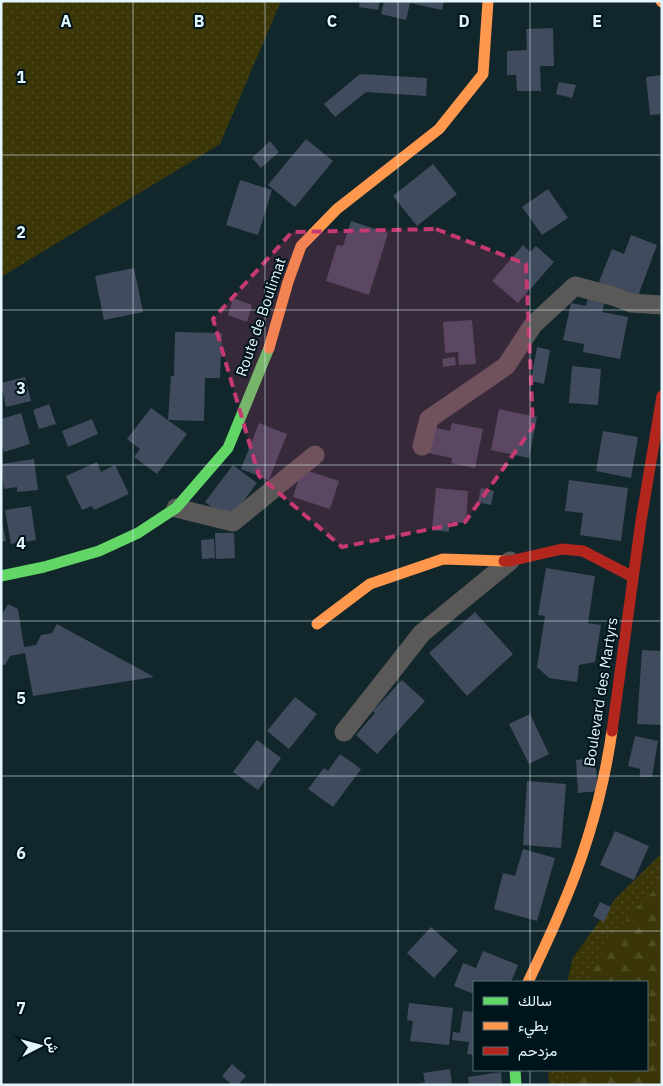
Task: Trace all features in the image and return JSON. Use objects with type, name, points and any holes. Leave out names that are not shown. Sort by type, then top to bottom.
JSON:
[{"type":"main road","name":"Route de Boulimat","points":[[1,576],[44,567],[99,551],[138,533],[176,508],[228,448],[268,351],[288,282],[302,246],[337,209],[439,129],[483,74],[488,1]]},
{"type":"main road","name":"Boulevard des Martyrs","points":[[528,981],[561,911],[586,844],[608,756],[662,396]]},
{"type":"main road","points":[[316,624],[370,584],[443,559],[510,562],[562,549],[583,551],[634,577]]},
{"type":"main road","points":[[515,1071],[516,1085]]},
{"type":"street","points":[[422,446],[429,419],[506,366],[533,325],[575,286],[631,303],[662,305]]},
{"type":"street","points":[[176,508],[233,522],[315,454]]},
{"type":"street","points":[[344,732],[422,633],[510,562]]},
{"type":"highlighted area","points":[[436,229],[526,264],[533,427],[465,522],[342,547],[259,476],[213,319],[292,232]]},
{"type":"green space","points":[[1,1],[281,1],[220,144],[1,277]]},
{"type":"green space","points":[[662,853],[662,1085],[549,1085],[548,1071],[648,1071],[648,981],[567,981],[573,958],[615,899]]},
{"type":"green space","points":[[662,883],[662,1085],[570,1085],[569,1071],[648,1071],[648,981],[589,981],[592,968],[631,913]]},
{"type":"building","points":[[360,1],[380,1],[378,10],[359,7]]},
{"type":"building","points":[[384,1],[444,1],[442,10],[410,3],[406,20],[381,14]]},
{"type":"building","points":[[553,28],[554,66],[540,66],[541,91],[517,91],[516,75],[507,75],[507,51],[527,50],[526,29]]},
{"type":"building","points":[[360,74],[427,78],[426,96],[366,92],[335,117],[324,104]]},
{"type":"building","points":[[662,75],[662,114],[650,115],[646,77]]},
{"type":"building","points":[[559,82],[576,85],[572,98],[556,94]]},
{"type":"building","points":[[306,139],[333,161],[295,207],[268,185]]},
{"type":"building","points":[[270,141],[279,152],[261,168],[252,158]]},
{"type":"building","points":[[433,164],[457,194],[417,226],[393,196]]},
{"type":"building","points":[[240,180],[272,190],[258,235],[226,225]]},
{"type":"building","points":[[548,189],[568,218],[542,235],[522,207]]},
{"type":"building","points":[[351,221],[388,233],[369,295],[326,281],[337,245],[343,246]]},
{"type":"building","points":[[631,235],[657,245],[638,296],[599,282],[612,249],[624,254]]},
{"type":"building","points":[[523,245],[530,252],[536,246],[554,262],[518,303],[492,281]]},
{"type":"building","points":[[134,268],[143,312],[104,320],[95,276]]},
{"type":"building","points":[[588,297],[605,300],[602,312],[628,317],[620,359],[583,352],[584,344],[563,340],[571,303],[586,306]]},
{"type":"building","points":[[233,298],[252,305],[247,322],[228,315]]},
{"type":"building","points":[[472,320],[476,364],[459,365],[458,352],[445,353],[443,322]]},
{"type":"building","points":[[175,332],[222,333],[220,378],[205,378],[204,421],[168,420],[171,376],[174,376]]},
{"type":"building","points":[[537,347],[550,350],[544,384],[531,381]]},
{"type":"building","points":[[455,357],[456,365],[443,367],[442,359]]},
{"type":"building","points":[[572,366],[601,369],[598,405],[569,403]]},
{"type":"building","points":[[25,377],[31,401],[6,407],[1,383]]},
{"type":"building","points":[[49,404],[56,424],[39,429],[33,410]]},
{"type":"building","points":[[151,408],[187,434],[157,474],[134,457],[140,449],[127,439]]},
{"type":"building","points":[[499,409],[537,417],[529,458],[491,450]]},
{"type":"building","points":[[21,413],[30,444],[4,452],[1,440],[1,419]]},
{"type":"building","points":[[92,419],[98,434],[68,447],[62,431]]},
{"type":"building","points":[[259,423],[287,434],[269,480],[241,469]]},
{"type":"building","points":[[452,423],[483,429],[475,468],[451,463],[452,458],[428,453],[433,427],[450,431]]},
{"type":"building","points":[[603,431],[638,437],[631,478],[596,471]]},
{"type":"building","points":[[34,459],[38,490],[17,492],[17,487],[4,489],[1,464]]},
{"type":"building","points":[[97,462],[101,472],[115,465],[129,494],[94,510],[92,506],[82,510],[66,476]]},
{"type":"building","points":[[233,465],[257,483],[230,520],[205,502]]},
{"type":"building","points":[[302,469],[339,481],[330,509],[293,497]]},
{"type":"building","points":[[569,480],[628,488],[621,541],[580,535],[583,513],[565,511]]},
{"type":"building","points":[[436,488],[468,491],[466,523],[449,522],[449,532],[432,530]]},
{"type":"building","points":[[481,488],[494,491],[491,505],[478,502]]},
{"type":"building","points":[[31,506],[36,540],[11,544],[5,510]]},
{"type":"building","points":[[1,517],[6,541],[1,542]]},
{"type":"building","points":[[215,533],[234,533],[235,558],[216,559]]},
{"type":"building","points":[[214,539],[215,558],[202,559],[201,540]]},
{"type":"building","points":[[546,568],[595,576],[588,623],[601,625],[595,662],[579,665],[577,682],[549,678],[537,667],[545,616],[538,615]]},
{"type":"building","points":[[8,604],[18,609],[24,647],[36,645],[41,635],[52,633],[57,624],[154,677],[33,696],[25,653],[10,656],[5,665],[1,665],[1,616]]},
{"type":"building","points":[[475,612],[513,654],[467,696],[429,653]]},
{"type":"building","points":[[642,650],[662,651],[662,725],[637,724]]},
{"type":"building","points":[[402,680],[425,701],[377,754],[356,735],[375,713],[373,711]]},
{"type":"building","points":[[295,697],[317,714],[289,749],[267,731]]},
{"type":"building","points":[[530,714],[549,754],[529,764],[509,724]]},
{"type":"building","points":[[635,736],[658,741],[652,777],[640,777],[640,769],[628,766]]},
{"type":"building","points":[[257,740],[281,758],[258,790],[233,772]]},
{"type":"building","points":[[340,754],[361,769],[333,807],[308,789],[324,768],[328,771]]},
{"type":"building","points":[[595,758],[598,791],[578,793],[576,760]]},
{"type":"building","points":[[527,781],[566,784],[561,848],[523,845]]},
{"type":"building","points":[[615,831],[649,846],[634,880],[600,865]]},
{"type":"building","points":[[523,849],[555,858],[537,921],[494,909],[503,873],[515,876]]},
{"type":"building","points":[[600,902],[611,907],[604,922],[593,916]]},
{"type":"building","points":[[431,927],[458,951],[434,978],[407,953]]},
{"type":"building","points":[[483,951],[518,965],[511,981],[473,981],[473,994],[454,986],[463,963],[476,968]]},
{"type":"building","points":[[409,1003],[453,1008],[449,1045],[410,1041],[413,1021],[407,1020]]},
{"type":"building","points":[[463,1011],[473,1012],[473,1055],[467,1054],[469,1042],[452,1040],[453,1032],[460,1033]]},
{"type":"building","points":[[232,1064],[246,1076],[238,1085],[232,1085],[222,1076]]},
{"type":"building","points":[[450,1069],[452,1085],[415,1085],[425,1082],[423,1073]]},
{"type":"building","points":[[501,1072],[502,1085],[469,1085],[468,1077]]},
{"type":"traffic: fast","points":[[1,576],[44,567],[99,551],[138,533],[176,508],[228,448],[269,348]]},
{"type":"traffic: fast","points":[[515,1071],[516,1085]]},
{"type":"traffic: slow","points":[[269,348],[288,282],[301,246],[337,209],[439,129],[483,74],[488,1]]},
{"type":"traffic: slow","points":[[317,624],[370,584],[443,559],[504,561]]},
{"type":"traffic: slow","points":[[528,981],[560,912],[585,846],[604,777],[612,731]]},
{"type":"traffic: jam","points":[[612,731],[641,521],[662,396]]},
{"type":"traffic: jam","points":[[504,561],[562,549],[583,551],[633,577]]}]
